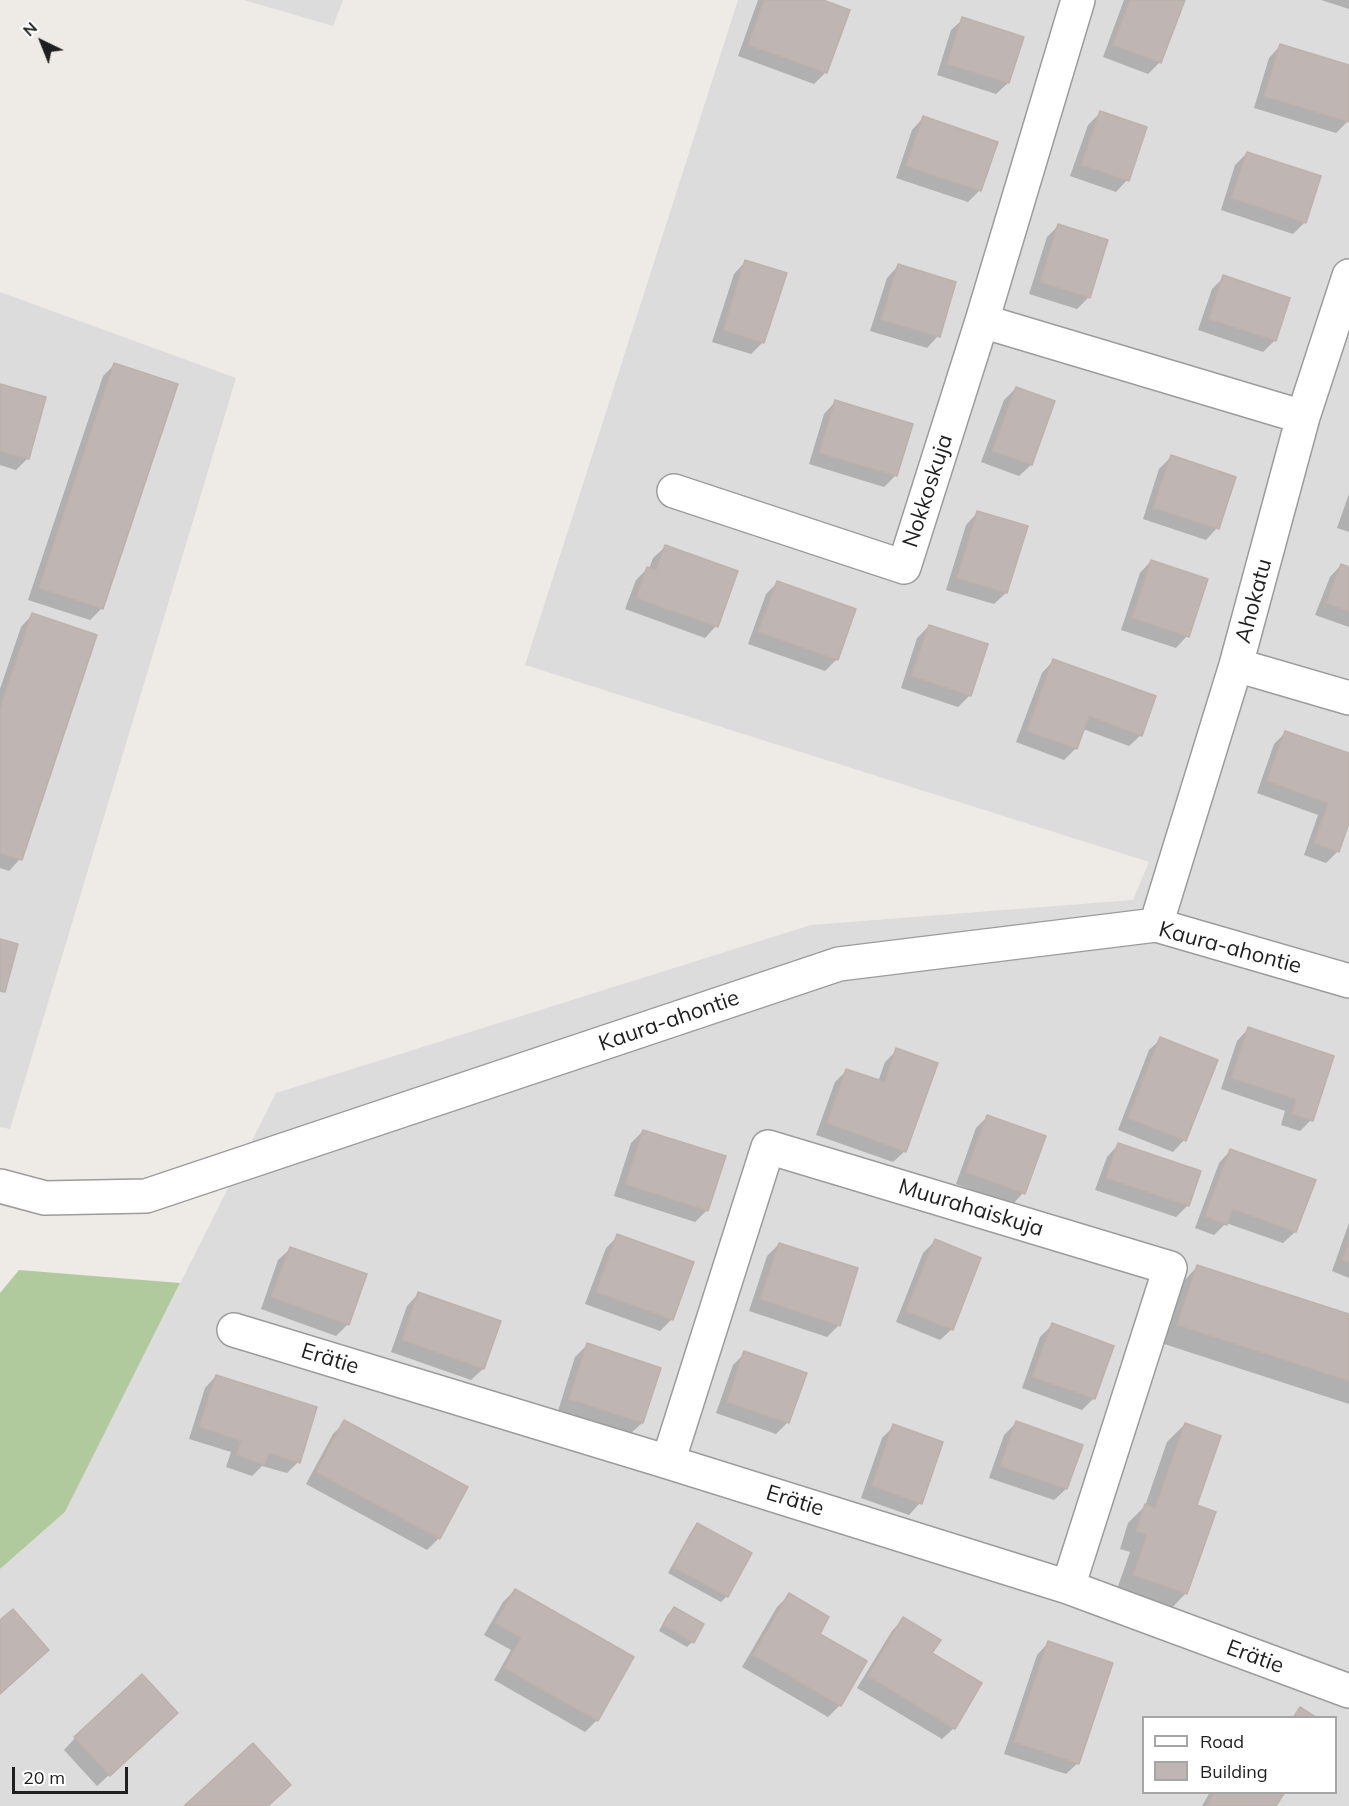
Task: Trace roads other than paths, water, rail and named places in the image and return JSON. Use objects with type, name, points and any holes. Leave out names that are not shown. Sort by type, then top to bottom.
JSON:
[{"type":"street","name":"Nokkoskuja","points":[[674,491],[904,567],[982,321],[1078,0]]},
{"type":"street","name":"Ahokatu","points":[[1156,925],[1236,665],[1303,417],[1349,276]]},
{"type":"street","points":[[982,321],[1303,417]]},
{"type":"street","points":[[1236,665],[1349,698]]},
{"type":"street","name":"Kaura-ahontie","points":[[0,1186],[45,1198],[146,1196],[839,964],[1156,925],[1349,981]]},
{"type":"street","name":"Muurahaiskuja","points":[[668,1461],[768,1148],[1170,1268],[1068,1587]]},
{"type":"street","name":"Erätie","points":[[234,1330],[668,1461],[1068,1587],[1349,1692]]}]
